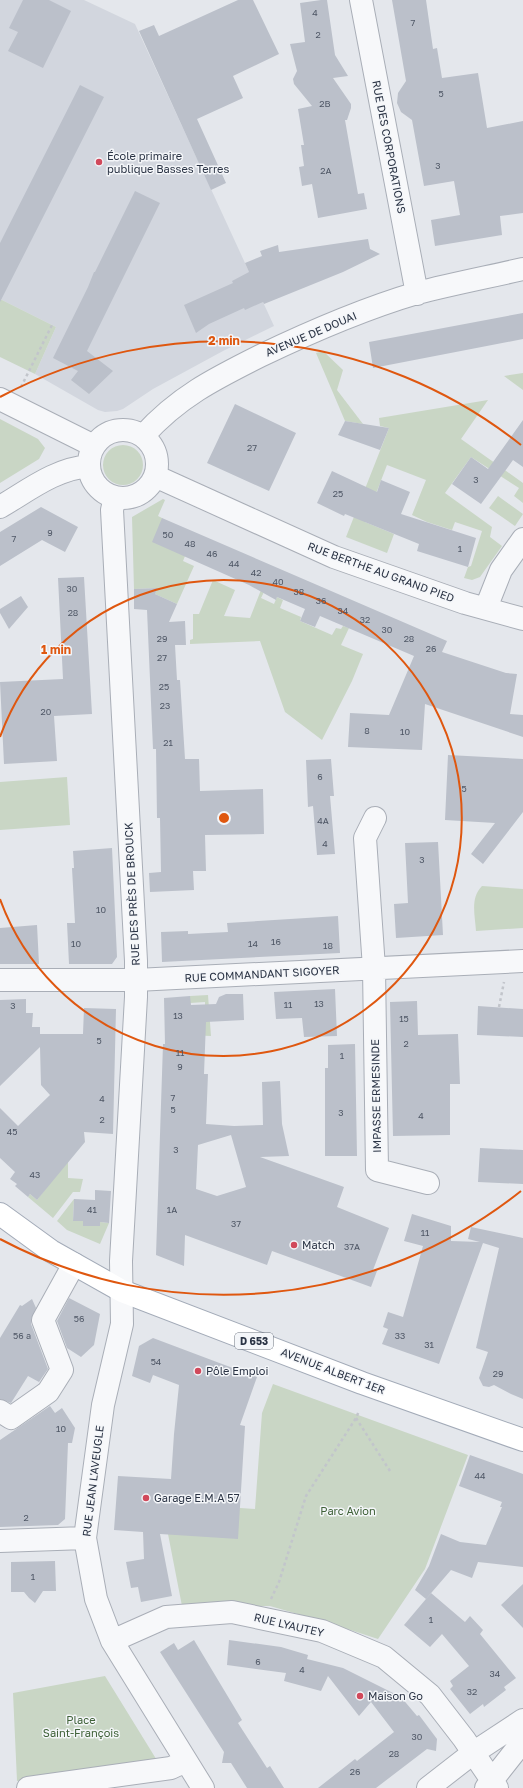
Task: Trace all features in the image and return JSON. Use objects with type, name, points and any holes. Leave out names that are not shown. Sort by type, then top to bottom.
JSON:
[{"type":"main road","name":"AVENUE ALBERT 1ER","points":[[0,1214],[51,1251],[122,1291],[362,1383],[523,1440]]},
{"type":"street","name":"RUE DES CORPORATIONS","points":[[361,0],[417,294]]},
{"type":"street","name":"AVENUE DE DOUAI","points":[[143,436],[172,407],[212,380],[321,328],[417,294],[523,269]]},
{"type":"street","points":[[0,400],[92,456]]},
{"type":"street","points":[[116,430],[130,430],[143,436],[151,444],[156,454],[157,465],[155,476],[150,485],[143,492],[125,498],[115,497],[105,493],[97,486],[92,477],[92,456],[100,439],[107,433],[116,430]]},
{"type":"street","points":[[0,507],[54,474],[73,468],[92,456]]},
{"type":"street","name":"RUE BERTHE AU GRAND PIED","points":[[155,476],[334,557],[465,603],[523,618]]},
{"type":"street","name":"RUE DES PRÈS DE BROUCK","points":[[115,497],[112,510],[136,980],[121,1261],[122,1291]]},
{"type":"street","points":[[486,608],[501,570],[523,539]]},
{"type":"street","points":[[374,968],[365,838],[375,818]]},
{"type":"street","name":"RUE COMMANDANT SIGOYER","points":[[0,980],[136,980],[523,961]]},
{"type":"street","name":"IMPASSE ERMESINDE","points":[[374,968],[377,1170],[428,1183]]},
{"type":"street","points":[[0,1411],[11,1418],[48,1392],[62,1370],[43,1320],[74,1264]]},
{"type":"street","name":"RUE JEAN L'AVEUGLE","points":[[122,1291],[122,1324],[103,1405],[85,1538],[96,1598],[112,1641],[204,1788]]},
{"type":"street","points":[[0,1541],[85,1538]]},
{"type":"street","name":"RUE LYAUTEY","points":[[112,1641],[166,1617],[232,1612],[322,1631],[384,1657],[430,1695],[473,1753],[492,1785]]},
{"type":"street","points":[[428,1788],[473,1753],[523,1720]]},
{"type":"street","points":[[492,1785],[523,1741]]},
{"type":"street","points":[[28,1788],[171,1768],[186,1761]]},
{"type":"path","points":[[20,388],[52,325]]},
{"type":"path","points":[[499,1007],[505,976]]},
{"type":"path","points":[[269,1604],[279,1582],[306,1496],[360,1411]]},
{"type":"path","points":[[356,1418],[390,1471]]},
{"type":"shaded area","name":"École primaire publique Basses Terres","points":[[0,0],[84,0],[135,24],[274,326],[223,351],[153,389],[123,409],[117,411],[105,412],[98,410],[35,374],[56,327],[0,299]]},
{"type":"green space","points":[[0,299],[56,327],[35,374],[0,357]]},
{"type":"green space","points":[[323,351],[343,370],[337,390],[363,424],[345,421],[316,353]]},
{"type":"green space","points":[[523,373],[523,390],[504,376]]},
{"type":"green space","points":[[488,400],[461,439],[523,483],[523,503],[514,496],[519,488],[471,457],[445,493],[492,527],[490,537],[502,546],[480,577],[472,580],[464,578],[468,567],[471,566],[482,531],[455,522],[452,530],[427,522],[412,515],[426,480],[387,465],[365,522],[394,534],[387,553],[346,537],[389,428],[380,426],[379,418]]},
{"type":"green space","points":[[0,419],[38,439],[45,448],[39,459],[0,483]]},
{"type":"green space","points":[[123,445],[131,447],[137,451],[141,457],[143,465],[141,473],[137,479],[131,483],[123,485],[115,483],[109,479],[105,473],[103,465],[105,457],[109,451],[115,447]]},
{"type":"green space","points":[[498,496],[523,514],[515,526],[489,508]]},
{"type":"green space","points":[[163,499],[165,500],[158,516],[162,518],[185,556],[183,561],[194,566],[177,604],[155,594],[158,588],[134,589],[132,517]]},
{"type":"green space","points":[[213,580],[235,590],[224,616],[250,618],[261,590],[264,592],[261,598],[274,604],[277,597],[283,600],[280,608],[301,617],[300,621],[332,635],[336,628],[341,629],[343,626],[349,628],[341,645],[363,654],[352,681],[322,740],[285,712],[260,641],[190,644],[190,640],[193,639],[193,614],[199,614]]},
{"type":"green space","points":[[67,777],[70,825],[0,830],[0,782]]},
{"type":"green space","points":[[482,886],[523,889],[523,928],[476,931],[474,907],[476,896]]},
{"type":"green space","points":[[208,995],[211,1036],[187,1035],[205,1024],[205,1002],[190,1003],[190,996]]},
{"type":"green space","points":[[68,1159],[68,1178],[83,1179],[80,1192],[73,1192],[53,1218],[28,1197],[30,1194],[37,1200]]},
{"type":"green space","points":[[74,1199],[73,1221],[83,1221],[83,1226],[100,1226],[100,1222],[109,1223],[100,1244],[67,1230],[57,1221]]},
{"type":"green space","name":"Parc Avion","points":[[273,1384],[468,1455],[425,1569],[378,1639],[270,1606],[182,1606],[168,1534],[240,1508],[255,1509],[262,1413]]},
{"type":"green space","name":"Place Saint-François","points":[[105,1676],[158,1762],[17,1781],[13,1693]]},
{"type":"building","points":[[23,0],[49,0],[71,11],[43,68],[8,51],[18,32],[9,28]]},
{"type":"building","points":[[238,0],[253,0],[279,54],[233,76],[243,98],[197,119],[226,183],[211,190],[139,31],[154,25],[159,36]]},
{"type":"building","points":[[327,0],[335,55],[348,76],[333,78],[351,104],[347,120],[345,120],[358,194],[364,193],[367,209],[318,218],[312,184],[302,186],[299,167],[304,166],[301,145],[304,145],[298,109],[312,106],[294,84],[293,79],[297,71],[290,44],[305,42],[300,3]]},
{"type":"building","points":[[392,0],[426,0],[433,49],[437,48],[442,78],[478,73],[487,128],[523,121],[523,213],[500,216],[502,235],[435,246],[431,220],[460,215],[454,181],[424,186],[412,120],[401,112],[397,103],[398,93],[406,81]]},
{"type":"building","points":[[80,85],[104,97],[0,302],[0,243]]},
{"type":"building","points":[[135,191],[160,203],[87,351],[113,371],[89,394],[71,380],[78,371],[53,358]]},
{"type":"building","points":[[368,239],[370,249],[380,254],[343,272],[264,304],[263,302],[245,310],[244,308],[209,324],[196,333],[184,305],[233,283],[232,281],[249,272],[245,263],[262,256],[260,251],[278,245],[279,252]]},
{"type":"building","points":[[523,313],[523,339],[373,368],[369,342]]},
{"type":"building","points":[[235,404],[296,433],[269,491],[207,463]]},
{"type":"building","points":[[523,420],[523,467],[513,460],[481,504],[452,484],[471,457],[488,469]]},
{"type":"building","points":[[345,421],[389,428],[380,450],[338,435]]},
{"type":"building","points":[[332,471],[377,492],[381,480],[410,492],[401,514],[476,538],[468,567],[417,551],[419,544],[345,514],[344,516],[317,503]]},
{"type":"building","points":[[41,507],[78,527],[65,552],[42,540],[0,566],[0,532]]},
{"type":"building","points":[[162,518],[447,641],[442,652],[506,673],[517,674],[510,714],[523,715],[523,737],[425,704],[422,750],[348,747],[350,713],[389,715],[414,656],[320,616],[315,627],[300,621],[305,609],[277,597],[276,600],[249,585],[152,542]]},
{"type":"building","points":[[84,577],[92,714],[54,716],[57,761],[4,764],[0,682],[63,679],[58,578]]},
{"type":"building","points":[[158,588],[155,594],[177,604],[169,622],[185,621],[186,645],[175,645],[177,680],[180,680],[185,759],[199,759],[200,791],[263,789],[264,834],[205,835],[206,871],[193,871],[194,890],[150,892],[149,873],[161,872],[160,818],[157,818],[156,749],[153,749],[147,610],[134,609],[134,589]]},
{"type":"building","points":[[21,596],[28,607],[9,629],[0,613],[0,609]]},
{"type":"building","points":[[448,755],[523,759],[523,812],[483,864],[471,854],[495,823],[445,820]]},
{"type":"building","points":[[331,759],[334,796],[330,796],[335,854],[317,855],[313,806],[308,807],[306,760]]},
{"type":"building","points":[[438,842],[443,935],[396,938],[394,904],[408,903],[405,843]]},
{"type":"building","points":[[112,848],[117,957],[112,964],[69,964],[67,923],[75,923],[72,868],[74,868],[73,851]]},
{"type":"building","points":[[338,916],[340,953],[162,962],[161,932],[188,931],[188,934],[228,932],[227,923]]},
{"type":"building","points":[[37,925],[39,964],[0,964],[0,928]]},
{"type":"building","points":[[335,989],[337,1036],[304,1037],[302,1018],[276,1019],[274,992]]},
{"type":"building","points":[[226,994],[243,994],[244,1020],[206,1022],[204,1074],[208,1074],[206,1124],[234,1126],[263,1125],[262,1082],[280,1081],[282,1124],[289,1156],[260,1157],[344,1187],[337,1207],[389,1228],[373,1270],[377,1271],[371,1287],[272,1251],[267,1265],[185,1235],[184,1266],[156,1255],[163,1044],[165,1044],[164,998],[190,996],[191,1005],[216,1004],[219,997]],"holes":[[[231,1135],[246,1187],[217,1196],[196,1189],[198,1145]]]},
{"type":"building","points":[[26,999],[26,1013],[33,1013],[32,1027],[40,1027],[40,1034],[83,1034],[84,1008],[116,1009],[113,1134],[84,1132],[85,1142],[37,1200],[30,1194],[28,1197],[15,1186],[17,1184],[10,1179],[15,1172],[0,1158],[0,1108],[18,1126],[50,1095],[41,1085],[40,1047],[0,1086],[0,1000]]},
{"type":"building","points":[[417,1001],[418,1035],[458,1034],[460,1084],[450,1084],[450,1135],[393,1136],[390,1002]]},
{"type":"building","points":[[478,1006],[523,1009],[523,1037],[477,1035]]},
{"type":"building","points":[[355,1044],[357,1156],[325,1156],[325,1068],[328,1068],[328,1045]]},
{"type":"building","points":[[480,1148],[523,1150],[523,1184],[478,1182]]},
{"type":"building","points":[[95,1190],[111,1191],[109,1223],[100,1222],[100,1226],[83,1226],[83,1221],[73,1221],[74,1199],[95,1200]]},
{"type":"building","points":[[412,1214],[451,1226],[451,1241],[480,1242],[468,1239],[471,1227],[523,1238],[523,1399],[494,1385],[489,1387],[483,1386],[479,1378],[488,1352],[476,1348],[499,1248],[483,1243],[439,1364],[382,1344],[388,1329],[383,1327],[388,1312],[403,1317],[423,1246],[404,1241]]},
{"type":"building","points":[[69,1298],[100,1314],[94,1345],[81,1357],[67,1348],[57,1321]]},
{"type":"building","points":[[32,1299],[36,1308],[31,1319],[31,1324],[48,1369],[39,1382],[28,1376],[11,1403],[0,1399],[0,1338],[20,1305],[22,1306]]},
{"type":"building","points":[[153,1338],[257,1377],[240,1425],[245,1426],[238,1539],[160,1534],[172,1596],[141,1602],[138,1587],[131,1588],[126,1562],[144,1559],[143,1532],[114,1530],[118,1476],[171,1479],[179,1385],[153,1375],[150,1383],[132,1376],[139,1346]]},
{"type":"building","points":[[50,1406],[55,1413],[62,1408],[75,1428],[72,1443],[68,1443],[65,1519],[58,1525],[0,1527],[0,1440]]},
{"type":"building","points":[[470,1455],[523,1474],[523,1567],[478,1562],[472,1578],[451,1570],[426,1599],[415,1590],[429,1566],[441,1534],[460,1542],[486,1545],[502,1507],[500,1507],[502,1502],[459,1486]]},
{"type":"building","points":[[55,1561],[56,1591],[43,1591],[35,1603],[24,1592],[11,1592],[11,1562]]},
{"type":"building","points":[[523,1584],[523,1628],[501,1605]]},
{"type":"building","points":[[431,1593],[465,1622],[470,1616],[483,1630],[480,1634],[516,1678],[504,1687],[506,1690],[484,1707],[483,1704],[470,1714],[450,1689],[453,1686],[450,1681],[469,1666],[442,1634],[430,1647],[404,1625]]},
{"type":"building","points":[[194,1640],[242,1720],[238,1723],[267,1768],[270,1766],[284,1788],[247,1788],[231,1763],[222,1763],[224,1752],[160,1652],[174,1643],[178,1650]]},
{"type":"building","points":[[229,1640],[281,1647],[308,1655],[307,1659],[343,1668],[401,1697],[417,1716],[419,1715],[437,1739],[436,1751],[427,1749],[376,1788],[318,1788],[355,1759],[357,1761],[394,1732],[371,1702],[359,1716],[328,1676],[321,1691],[284,1681],[286,1673],[227,1665]]},
{"type":"place","name":"École primaire publique Basses Terres","points":[[99,162]]},
{"type":"place","name":"Match","points":[[294,1245]]},
{"type":"place","name":"Pôle Emploi","points":[[198,1371]]},
{"type":"place","name":"Garage E.M.A 57","points":[[146,1498]]},
{"type":"place","name":"Maison Go","points":[[360,1696]]}]
